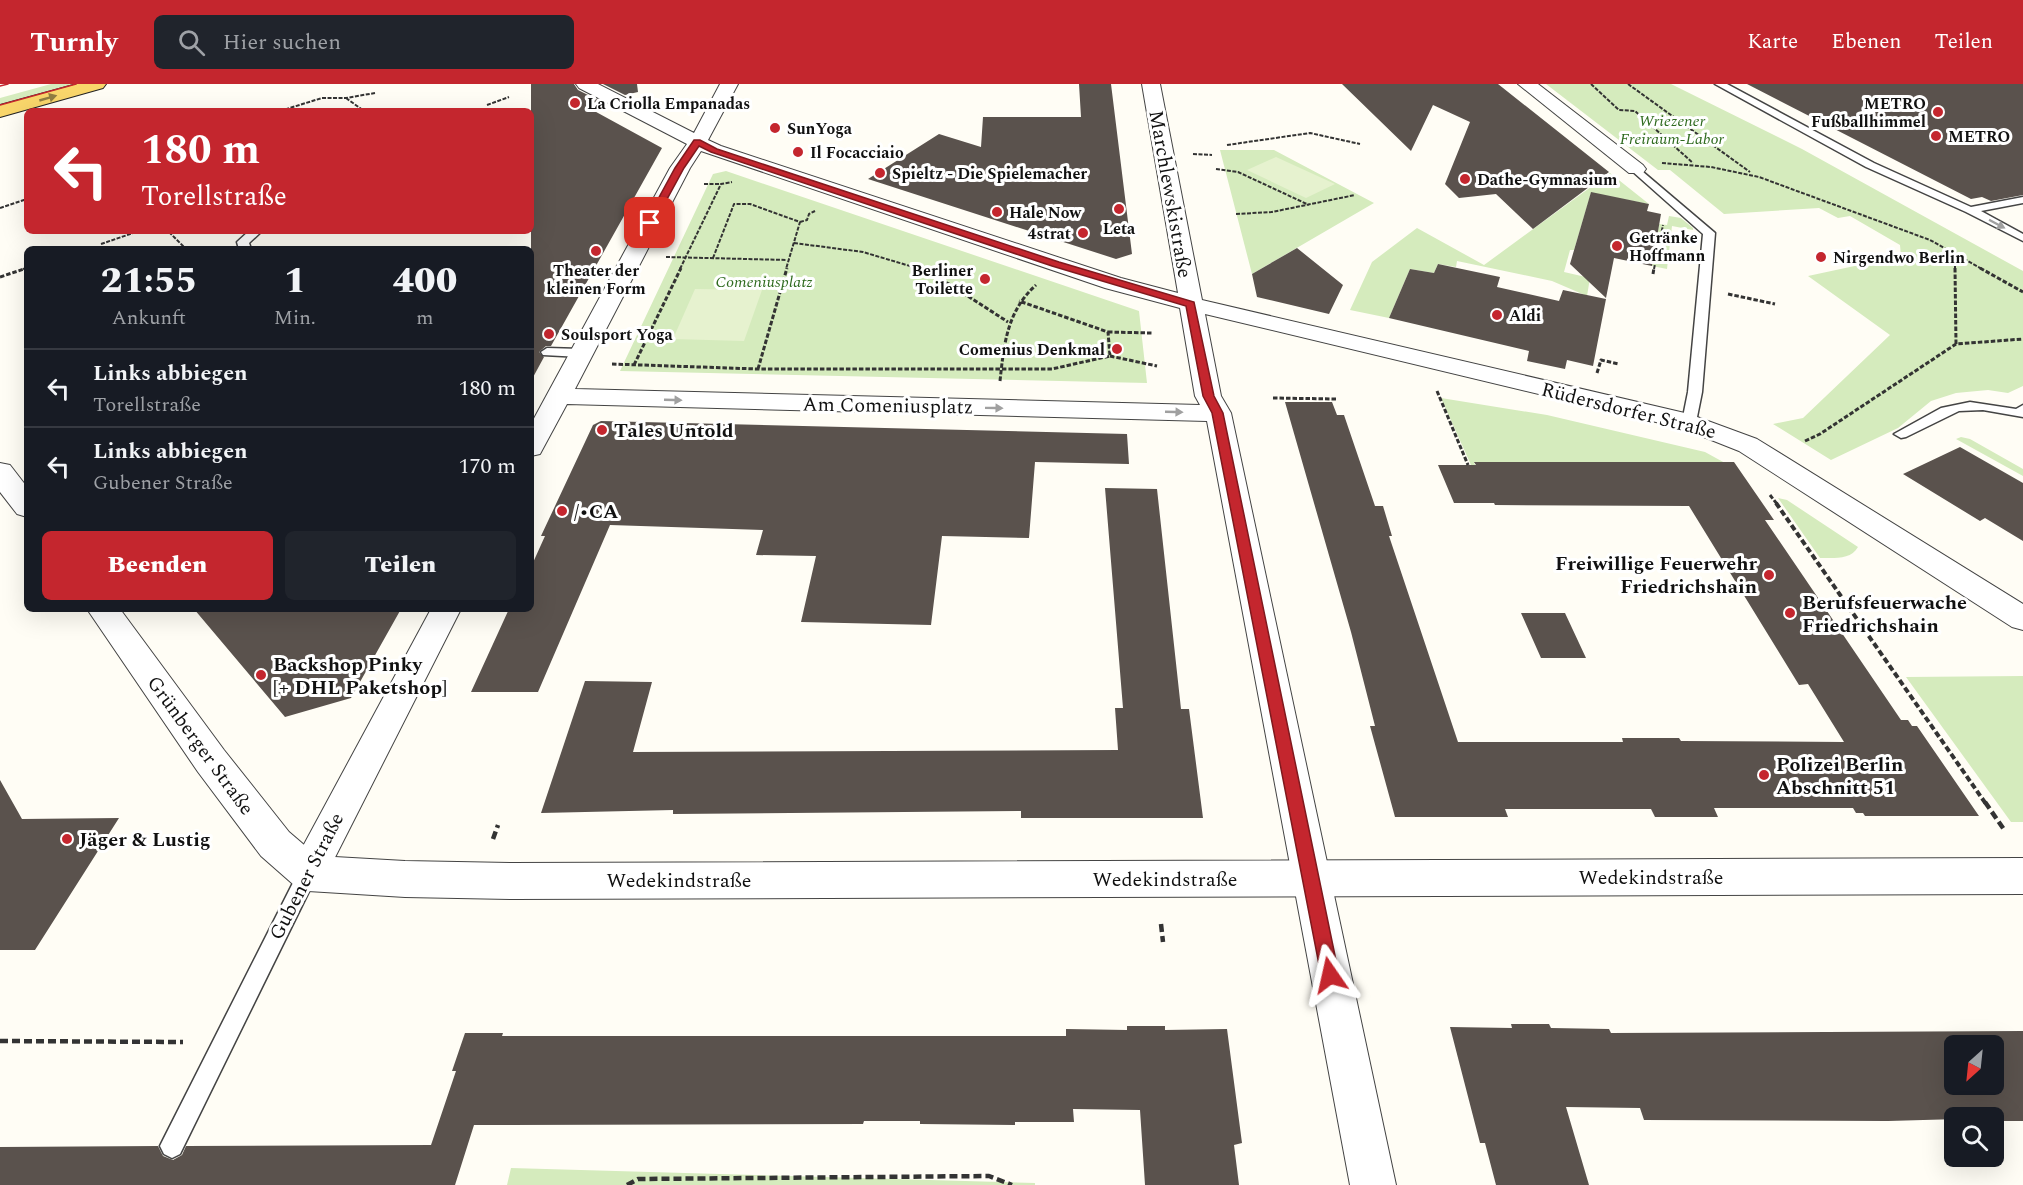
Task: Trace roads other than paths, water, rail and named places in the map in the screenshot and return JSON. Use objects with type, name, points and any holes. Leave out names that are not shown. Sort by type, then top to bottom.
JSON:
[{"type":"main road","points":[[0,111],[97,84]]},
{"type":"street","name":"Rüdersdorfer Straße","points":[[585,84],[714,150],[1113,283],[1191,304],[1689,422],[1748,445],[2023,619]]},
{"type":"street","points":[[534,442],[680,168],[729,84]]},
{"type":"street","name":"Marchlewskistraße","points":[[1151,84],[1208,396],[1218,413],[1373,1185]]},
{"type":"street","points":[[1527,84],[1644,166]]},
{"type":"street","name":"Am Comeniusplatz","points":[[558,396],[1218,413]]},
{"type":"street","points":[[0,472],[24,503]]},
{"type":"street","name":"Grünberger Straße","points":[[105,612],[211,761],[275,844],[308,873]]},
{"type":"street","name":"Gubener Straße","points":[[308,873],[444,612]]},
{"type":"street","name":"Wedekindstraße","points":[[308,873],[405,879],[476,880],[2023,876]]},
{"type":"lane","points":[[1720,84],[1870,165],[1970,210],[2023,238]]},
{"type":"lane","points":[[1644,166],[1709,233],[1695,392],[1689,422]]},
{"type":"lane","points":[[1970,210],[2023,200]]},
{"type":"lane","points":[[244,246],[243,242],[252,234]]},
{"type":"lane","points":[[547,352],[581,352]]},
{"type":"lane","points":[[1902,434],[1948,408],[1966,404],[2001,409],[2022,416]]},
{"type":"lane","name":"Gubener Straße","points":[[172,1146],[308,873]]},
{"type":"tram line","points":[[0,86],[8,84]]},
{"type":"tram line","points":[[0,105],[76,84]]},
{"type":"place","name":"La Criolla Empanadas","points":[[575,103]]},
{"type":"place","name":"METRO Fußballhimmel","points":[[1938,112]]},
{"type":"place","name":"SunYoga","points":[[775,128]]},
{"type":"place","name":"METRO","points":[[1936,136]]},
{"type":"place","name":"Il Focacciaio","points":[[798,152]]},
{"type":"place","name":"Spieltz - Die Spielemacher","points":[[880,173]]},
{"type":"place","name":"Dathe-Gymnasium","points":[[1465,179]]},
{"type":"place","name":"Leta","points":[[1119,209]]},
{"type":"place","name":"Hale Now","points":[[997,212]]},
{"type":"place","name":"4strat","points":[[1083,233]]},
{"type":"place","name":"Getränke Hoffmann","points":[[1617,246]]},
{"type":"place","name":"Theater der kleinen Form","points":[[596,251]]},
{"type":"place","name":"Nirgendwo Berlin","points":[[1821,257]]},
{"type":"place","name":"Berliner Toilette","points":[[985,279]]},
{"type":"place","name":"Aldi","points":[[1497,315]]},
{"type":"place","name":"Soulsport Yoga","points":[[549,334]]},
{"type":"place","name":"Comenius Denkmal","points":[[1117,349]]},
{"type":"place","name":"Tales Untold","points":[[602,430]]},
{"type":"place","name":"/•CA","points":[[562,511]]},
{"type":"place","name":"Freiwillige Feuerwehr Friedrichshain","points":[[1769,575]]},
{"type":"place","name":"Berufsfeuerwache Friedrichshain","points":[[1790,613]]},
{"type":"place","name":"Backshop Pinky [+ DHL Paketshop]","points":[[261,675]]},
{"type":"place","name":"Polizei Berlin Abschnitt 51","points":[[1764,775]]},
{"type":"place","name":"Jäger & Lustig","points":[[67,839]]},
{"type":"park label","name":"Wriezener Freiraum-Labor","points":[[1672,129]]},
{"type":"park label","name":"Comeniusplatz","points":[[764,281]]}]
